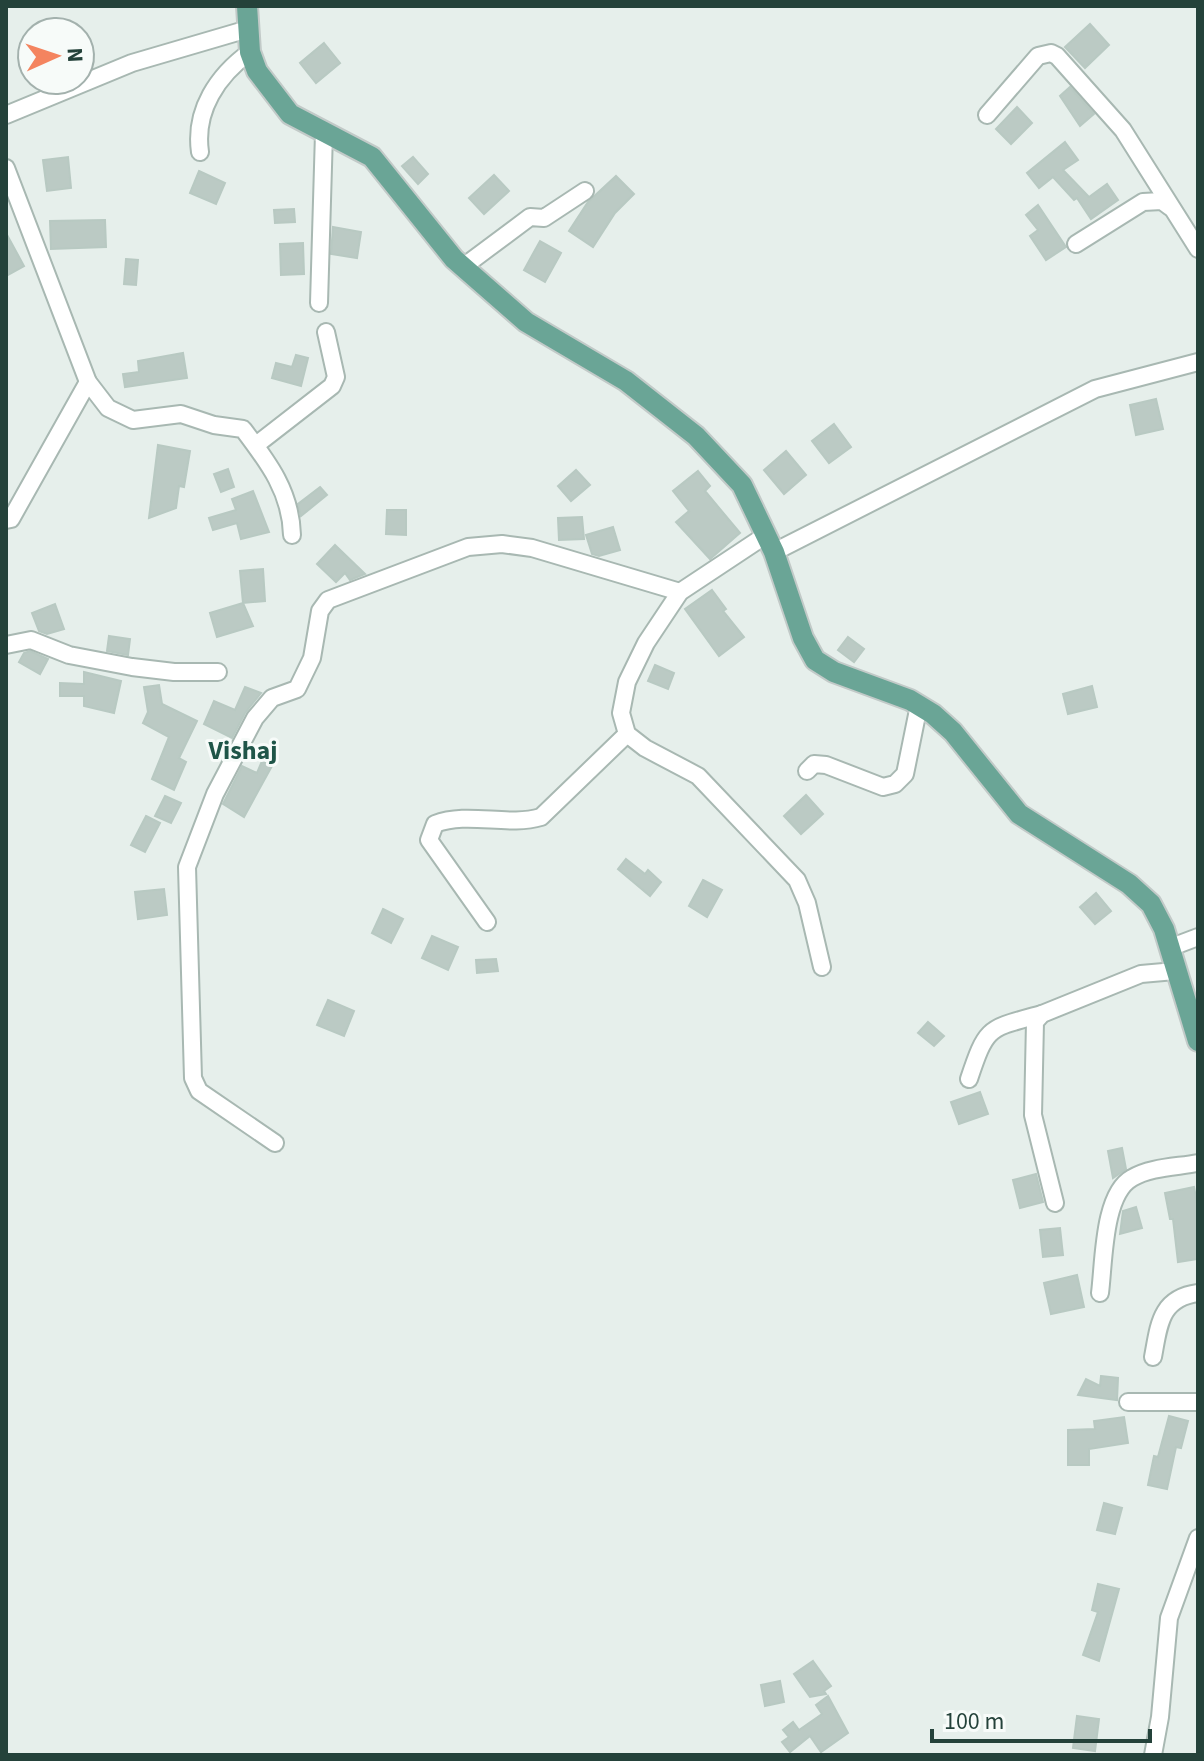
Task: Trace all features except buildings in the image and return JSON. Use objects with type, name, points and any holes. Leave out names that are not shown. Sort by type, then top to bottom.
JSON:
[{"type":"main road","points":[[247,6],[250,52],[257,71],[290,114],[324,133],[349,142],[372,157],[391,177],[412,210],[463,267],[526,322],[626,381],[696,436],[742,485],[770,543],[803,638],[815,660],[834,672],[919,705],[953,732],[1019,814],[1129,884],[1151,904],[1169,948],[1198,1041]]},
{"type":"street","points":[[6,115],[132,63],[248,29]]},
{"type":"street","points":[[200,152],[197,131],[208,99],[227,68],[250,52]]},
{"type":"street","points":[[987,115],[1038,56],[1051,53],[1057,56],[1123,130],[1198,249]]},
{"type":"street","points":[[319,303],[324,133]]},
{"type":"street","points":[[6,168],[88,382],[108,408],[133,420],[181,414],[214,425],[243,429],[277,472],[292,522],[292,535]]},
{"type":"street","points":[[463,267],[530,217],[544,218],[585,191]]},
{"type":"street","points":[[1076,244],[1143,202],[1162,201],[1170,207]]},
{"type":"street","points":[[256,445],[332,386],[336,377],[326,332]]},
{"type":"street","points":[[822,967],[807,903],[797,880],[698,776],[645,748],[627,734],[621,713],[627,682],[646,643],[680,592],[770,543],[1095,389],[1198,362]]},
{"type":"street","points":[[6,520],[11,519],[38,475],[88,382]]},
{"type":"street","points":[[275,1143],[199,1091],[193,1078],[187,867],[215,794],[255,718],[272,698],[297,689],[312,658],[320,611],[328,600],[468,547],[502,544],[532,548],[680,592]]},
{"type":"street","points":[[6,645],[31,640],[69,655],[132,667],[174,672],[218,672]]},
{"type":"street","points":[[807,771],[814,764],[826,765],[883,787],[895,784],[905,774],[919,705]]},
{"type":"street","points":[[487,922],[429,840],[435,824],[448,819],[525,822],[541,817],[627,734]]},
{"type":"street","points":[[1169,948],[1198,937]]},
{"type":"street","points":[[969,1079],[981,1042],[989,1032],[1141,974],[1175,971]]},
{"type":"street","points":[[1042,1014],[1035,1022],[1033,1115],[1055,1203]]},
{"type":"street","points":[[1100,1293],[1111,1205],[1118,1190],[1142,1173],[1198,1163]]},
{"type":"street","points":[[1153,1357],[1161,1315],[1170,1302],[1198,1293]]},
{"type":"street","points":[[1128,1402],[1198,1402]]},
{"type":"street","points":[[1153,1755],[1160,1717],[1169,1618],[1198,1538]]},
{"type":"district","name":"Vishaj","points":[[243,750]]}]
